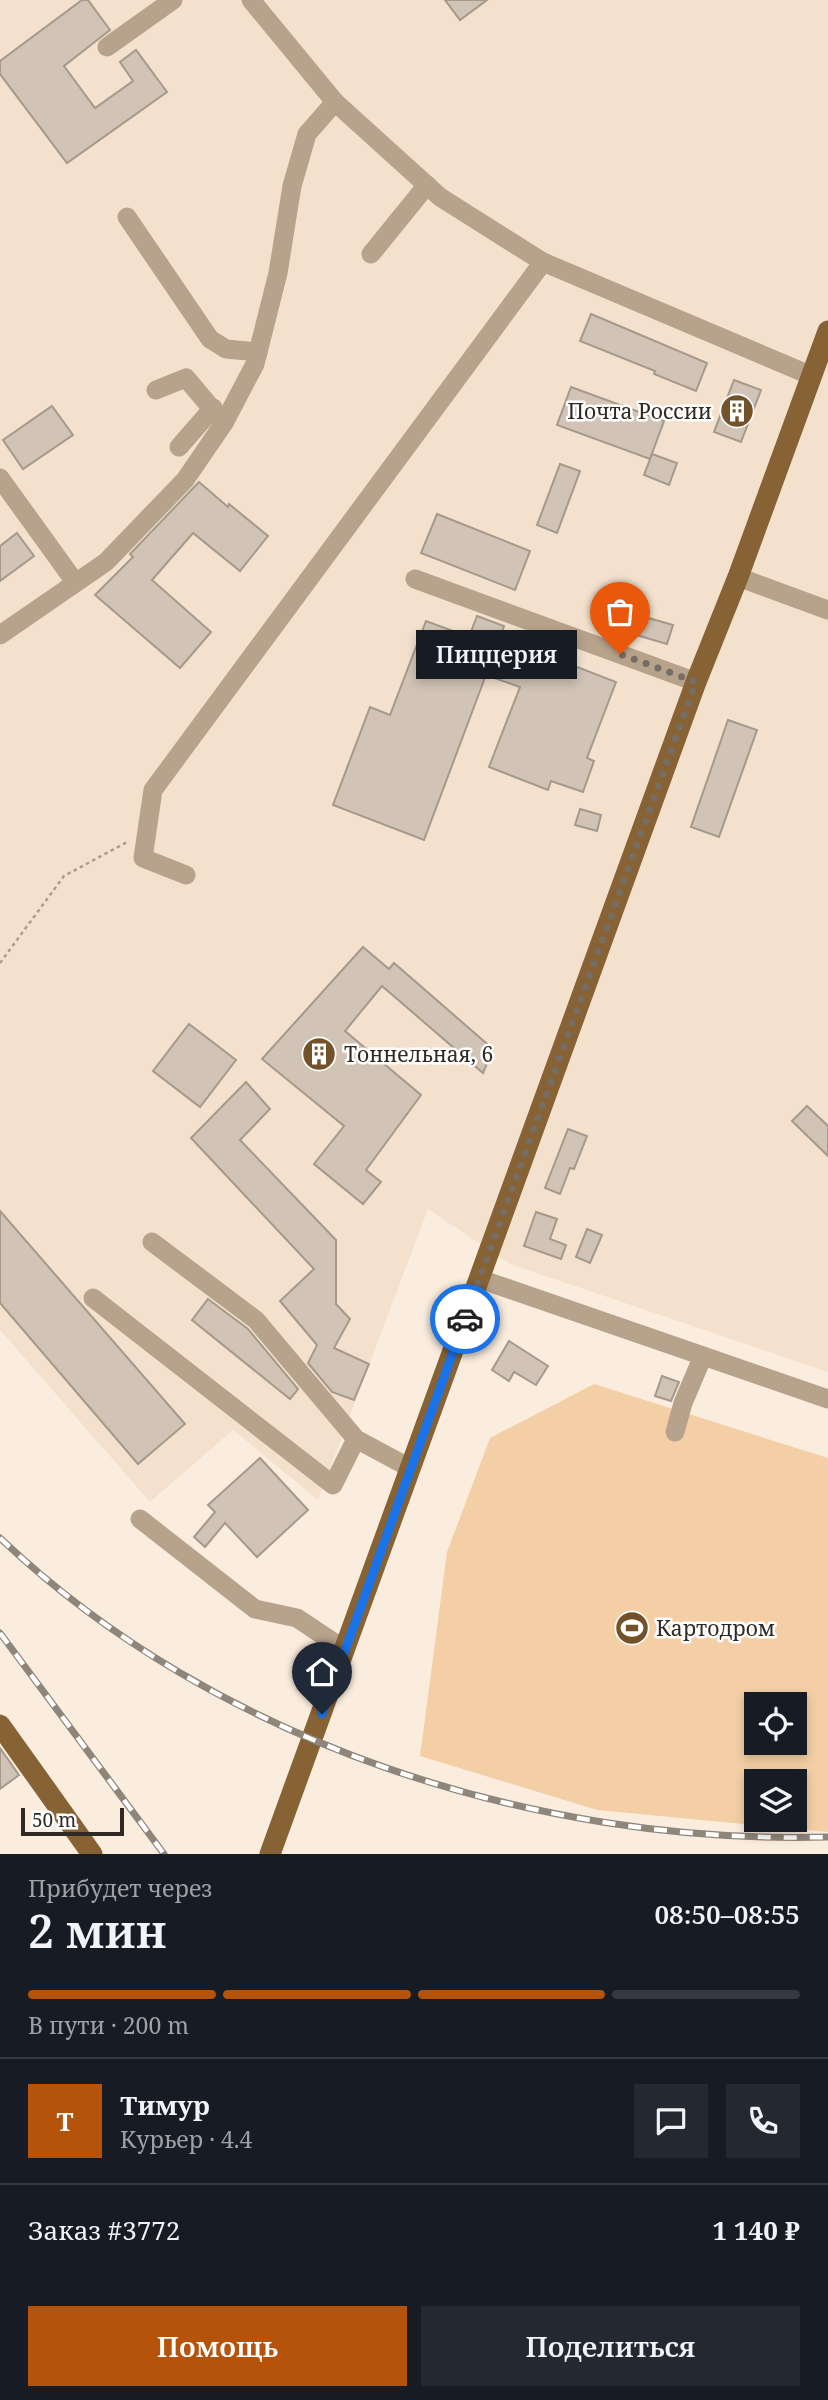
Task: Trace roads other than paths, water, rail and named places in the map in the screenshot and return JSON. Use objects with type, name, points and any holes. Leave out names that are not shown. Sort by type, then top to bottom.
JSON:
[{"type":"main road","points":[[270,1854],[696,682],[828,331]]},
{"type":"main road","points":[[0,1725],[92,1854]]},
{"type":"street","points":[[107,47],[173,0]]},
{"type":"street","points":[[251,0],[335,102],[440,197],[543,262],[812,376]]},
{"type":"street","points":[[0,635],[106,562],[185,480],[219,416],[255,364],[278,273],[292,186],[307,134],[335,102]]},
{"type":"street","points":[[371,254],[427,185]]},
{"type":"street","points":[[127,216],[210,339],[226,349],[258,352]]},
{"type":"street","points":[[186,876],[143,858],[153,790],[543,262]]},
{"type":"street","points":[[156,390],[186,378],[219,416]]},
{"type":"street","points":[[179,447],[219,416]]},
{"type":"street","points":[[0,478],[75,582]]},
{"type":"street","points":[[738,576],[828,610]]},
{"type":"street","points":[[415,579],[696,682]]},
{"type":"street","points":[[152,1242],[256,1320],[356,1439],[410,1468]]},
{"type":"street","points":[[480,1279],[828,1399]]},
{"type":"street","points":[[93,1298],[333,1485],[356,1439]]},
{"type":"street","points":[[675,1432],[703,1356]]},
{"type":"street","points":[[140,1519],[255,1609],[297,1618],[345,1650]]},
{"type":"railway","points":[[0,1538],[86,1610],[179,1672],[279,1725],[385,1767],[494,1800],[605,1822],[717,1835],[828,1837]]},
{"type":"railway","points":[[0,1633],[164,1854]]},
{"type":"place","name":"Почта России","points":[[737,411]]},
{"type":"place","name":"Пиццерия","points":[[620,654]]},
{"type":"place","name":"Тоннельная, 6","points":[[319,1054]]},
{"type":"place","name":"Картодром","points":[[632,1628]]}]
